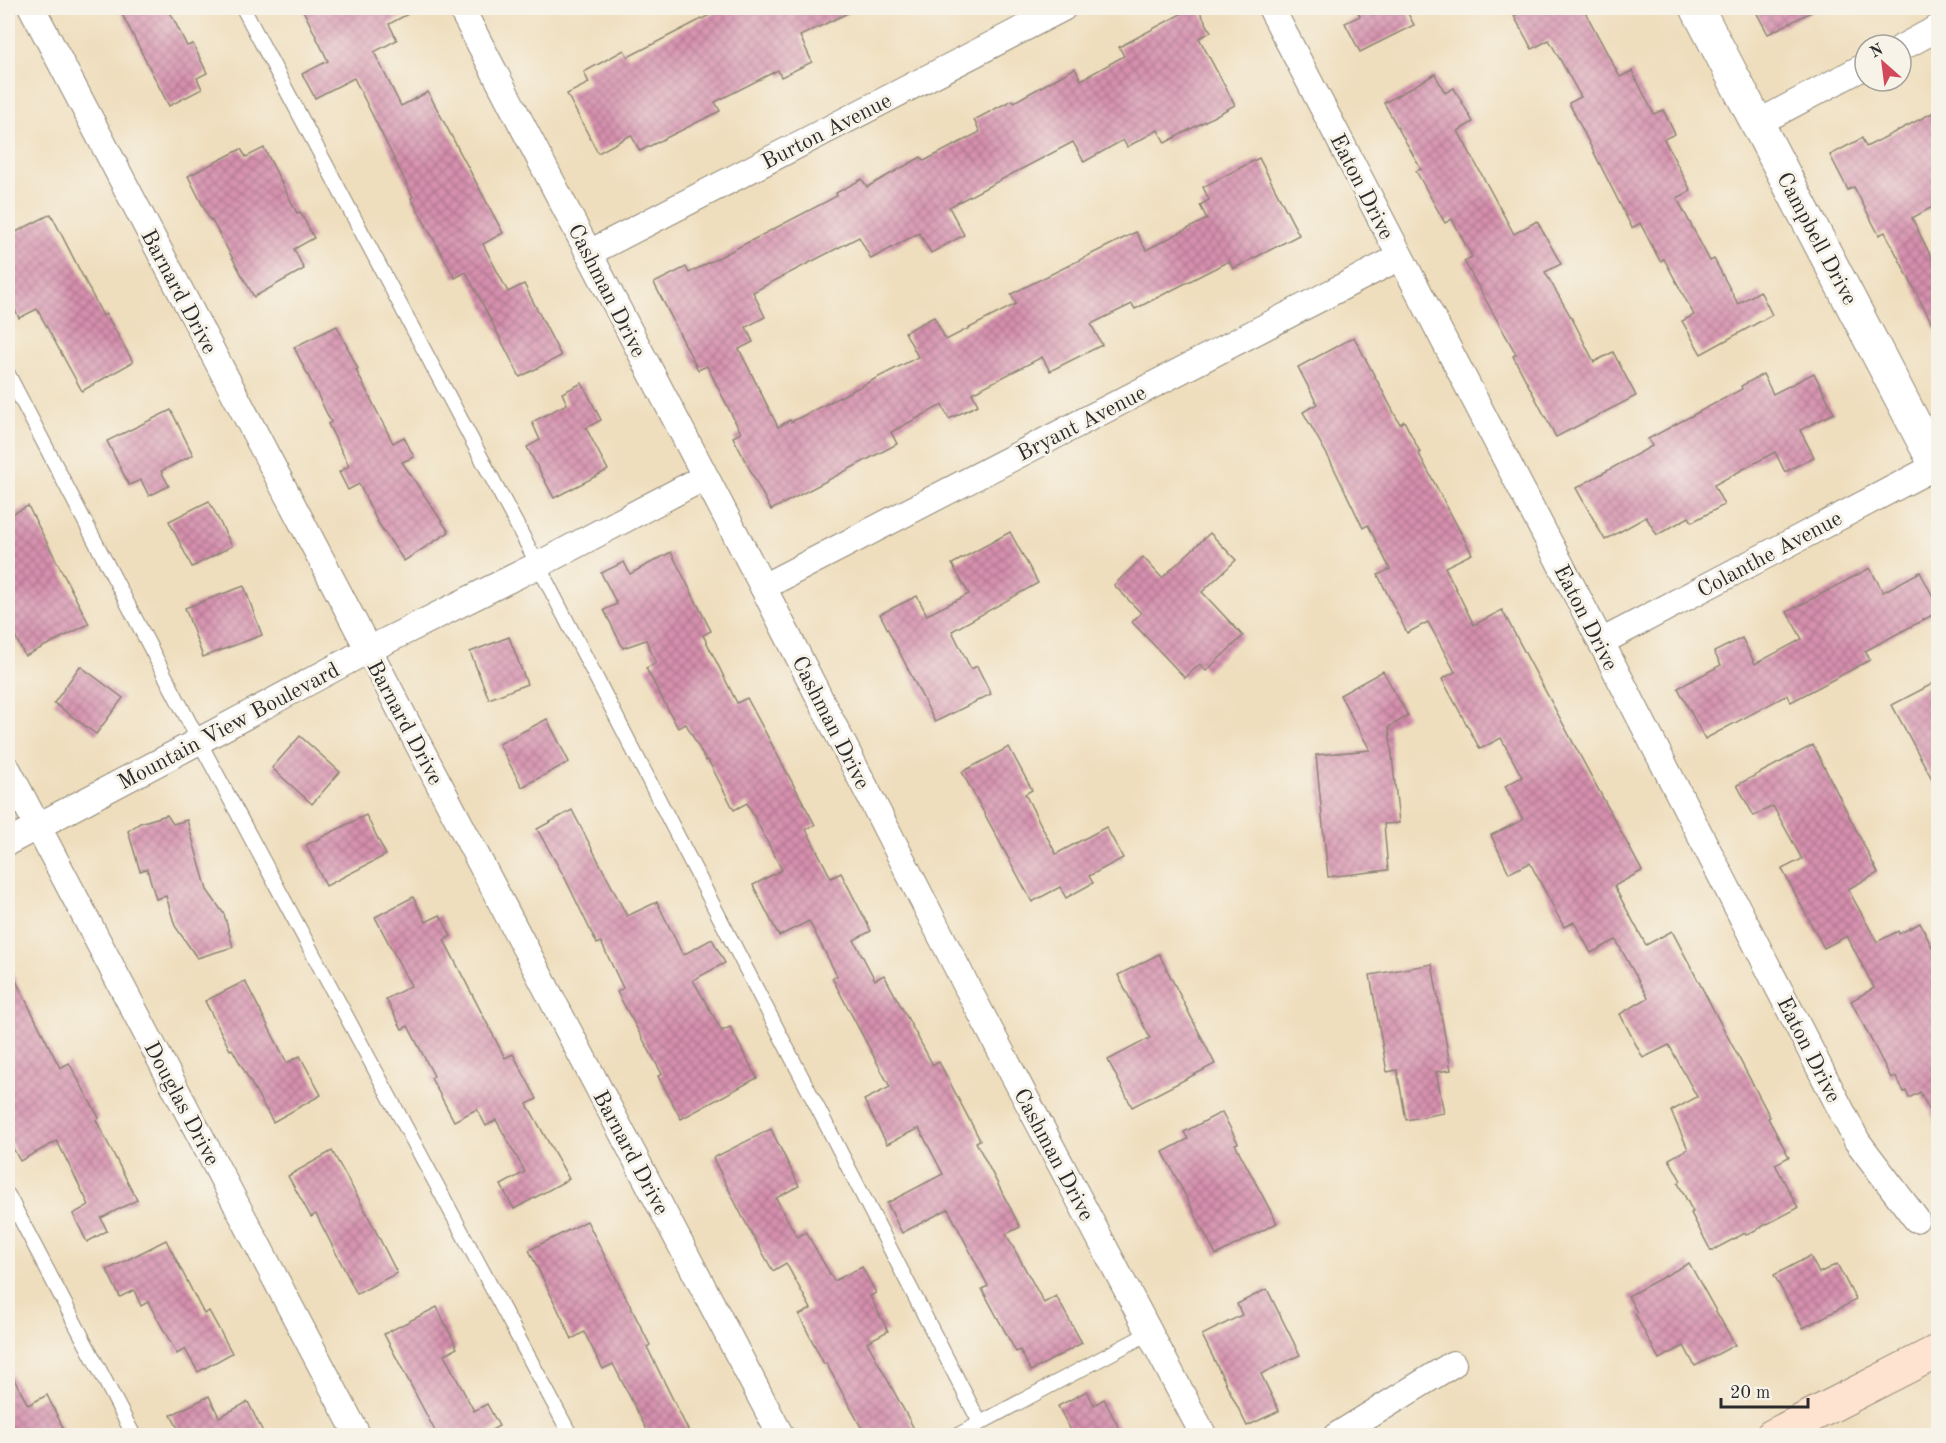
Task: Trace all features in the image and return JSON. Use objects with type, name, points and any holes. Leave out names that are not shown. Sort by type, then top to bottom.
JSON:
[{"type":"main road","points":[[1772,1436],[1938,1351]]},
{"type":"street","name":"Barnard Drive","points":[[32,8],[780,1436]]},
{"type":"street","name":"Cashman Drive","points":[[461,8],[763,587],[967,987],[1204,1436]]},
{"type":"street","name":"Burton Avenue","points":[[589,253],[1063,8]]},
{"type":"street","name":"Eaton Drive","points":[[1270,8],[1857,1141],[1916,1219]]},
{"type":"street","name":"Campbell Drive","points":[[1697,8],[1938,467]]},
{"type":"street","points":[[1913,42],[1938,28]]},
{"type":"street","points":[[1758,123],[1853,72]]},
{"type":"street","name":"Bryant Avenue","points":[[763,587],[1400,257]]},
{"type":"street","name":"Colanthe Avenue","points":[[1600,642],[1938,467]]},
{"type":"street","name":"Mountain View Boulevard","points":[[8,842],[368,650],[538,565],[705,477]]},
{"type":"street","name":"Douglas Drive","points":[[8,770],[358,1436]]},
{"type":"street","points":[[1336,1436],[1453,1364]]},
{"type":"lane","points":[[243,8],[538,565],[980,1423]]},
{"type":"lane","points":[[8,374],[199,741],[571,1436]]},
{"type":"lane","points":[[8,1195],[134,1436]]},
{"type":"lane","points":[[956,1436],[1149,1333]]},
{"type":"building","points":[[119,8],[168,8],[187,46],[193,44],[207,73],[197,78],[202,89],[169,106]]},
{"type":"building","points":[[302,8],[419,8],[389,24],[397,40],[374,52],[401,106],[428,92],[503,233],[483,244],[508,292],[524,284],[561,356],[520,377],[466,272],[455,278],[411,198],[413,197],[354,78],[315,98],[302,74],[328,61]]},
{"type":"building","points":[[723,8],[858,8],[800,36],[812,62],[781,77],[778,70],[715,102],[720,111],[640,151],[631,135],[598,153],[567,94],[589,83],[584,72],[624,50],[628,57]]},
{"type":"building","points":[[1192,8],[1198,8],[1211,32],[1199,38],[1235,105],[1165,143],[1158,130],[1127,147],[1123,140],[1084,162],[1073,142],[949,207],[964,235],[931,253],[919,233],[871,259],[859,237],[753,292],[765,317],[746,327],[753,342],[739,349],[778,427],[918,357],[905,332],[934,317],[946,340],[1016,304],[1011,294],[1136,232],[1146,250],[1207,219],[1200,205],[1209,200],[1203,187],[1259,158],[1299,235],[1233,269],[1229,261],[1135,309],[1132,304],[1091,324],[1102,345],[1050,371],[1042,357],[972,393],[978,405],[949,419],[942,405],[891,432],[897,444],[771,510],[733,437],[741,433],[707,366],[698,370],[654,283],[686,267],[689,273],[837,196],[836,193],[862,179],[867,187],[921,157],[924,161],[980,132],[974,120],[1012,100],[1014,102],[1075,68],[1081,80],[1124,56],[1119,47]]},
{"type":"building","points":[[1356,8],[1405,8],[1414,25],[1360,52],[1345,23],[1360,16]]},
{"type":"building","points":[[1529,8],[1583,8],[1620,77],[1632,71],[1654,114],[1663,110],[1675,134],[1664,139],[1691,191],[1677,198],[1710,261],[1714,259],[1738,304],[1760,291],[1772,315],[1701,354],[1682,321],[1694,315],[1664,259],[1660,261],[1640,223],[1632,228],[1569,103],[1581,97],[1549,40],[1532,49],[1514,16]]},
{"type":"building","points":[[1754,8],[1819,8],[1768,34]]},
{"type":"building","points":[[1435,74],[1445,93],[1454,88],[1473,122],[1458,131],[1514,234],[1537,221],[1561,264],[1545,272],[1594,362],[1613,352],[1636,396],[1556,437],[1513,356],[1516,354],[1464,261],[1472,257],[1452,219],[1445,223],[1416,171],[1421,169],[1384,103]]},
{"type":"building","points":[[1938,110],[1938,204],[1912,218],[1938,271],[1938,335],[1885,232],[1879,235],[1854,187],[1848,190],[1830,155],[1862,138],[1866,147]]},
{"type":"building","points":[[264,148],[297,213],[300,212],[314,238],[294,249],[304,269],[254,297],[188,176],[241,149],[246,157]]},
{"type":"building","points":[[51,214],[103,316],[106,314],[133,362],[82,391],[37,309],[19,318],[8,295],[8,236]]},
{"type":"building","points":[[337,326],[358,369],[356,370],[393,443],[404,437],[414,457],[402,462],[449,532],[404,561],[377,521],[359,484],[348,490],[339,472],[349,466],[328,424],[331,422],[294,347]]},
{"type":"building","points":[[1354,337],[1400,424],[1404,421],[1472,554],[1445,567],[1474,625],[1502,610],[1642,871],[1614,886],[1646,945],[1672,931],[1789,1157],[1775,1164],[1798,1208],[1711,1251],[1691,1213],[1693,1212],[1678,1183],[1681,1181],[1669,1159],[1688,1149],[1671,1111],[1697,1097],[1669,1045],[1643,1058],[1620,1014],[1648,998],[1616,940],[1591,953],[1574,922],[1564,927],[1530,863],[1509,873],[1491,835],[1523,820],[1505,786],[1522,777],[1501,738],[1480,749],[1442,679],[1455,672],[1428,622],[1407,633],[1378,575],[1390,569],[1368,525],[1363,528],[1330,460],[1303,412],[1317,404],[1298,367]]},
{"type":"building","points":[[1814,373],[1834,413],[1800,430],[1814,457],[1785,472],[1775,452],[1714,485],[1724,505],[1692,522],[1689,517],[1657,535],[1646,517],[1605,540],[1576,488],[1652,446],[1648,439],[1742,389],[1741,386],[1763,374],[1773,394]]},
{"type":"building","points":[[582,383],[601,420],[586,428],[608,470],[554,498],[527,447],[540,440],[532,422],[567,404],[562,393]]},
{"type":"building","points":[[171,410],[193,455],[161,471],[169,486],[149,496],[141,480],[129,485],[107,441]]},
{"type":"building","points":[[209,501],[232,546],[192,567],[169,521]]},
{"type":"building","points":[[28,506],[89,624],[25,656],[8,622],[8,516]]},
{"type":"building","points":[[1010,532],[1038,583],[952,631],[971,669],[977,666],[991,694],[935,722],[880,614],[917,596],[927,615],[969,594],[952,564]]},
{"type":"building","points":[[1210,533],[1236,560],[1202,592],[1243,636],[1206,671],[1200,664],[1185,678],[1132,622],[1141,613],[1114,585],[1143,557],[1162,578]]},
{"type":"building","points":[[671,552],[711,631],[703,635],[737,703],[747,698],[815,825],[806,829],[831,878],[841,873],[871,931],[854,940],[875,980],[884,975],[933,1065],[939,1062],[980,1140],[976,1142],[1020,1227],[1006,1234],[1044,1303],[1056,1296],[1082,1343],[1031,1371],[1020,1350],[1016,1352],[982,1289],[988,1286],[948,1209],[902,1233],[887,1203],[943,1174],[919,1128],[887,1144],[864,1100],[890,1087],[832,978],[837,976],[809,921],[779,936],[753,885],[782,870],[747,803],[734,810],[686,724],[678,728],[646,668],[656,663],[646,640],[623,648],[604,610],[617,604],[601,573],[624,562],[630,574]]},
{"type":"building","points":[[1870,568],[1883,592],[1920,572],[1938,606],[1938,612],[1865,651],[1870,660],[1791,702],[1787,695],[1705,739],[1678,688],[1721,665],[1714,652],[1742,638],[1755,664],[1802,639],[1787,612]]},
{"type":"building","points":[[244,586],[262,635],[203,657],[185,608]]},
{"type":"building","points":[[509,637],[527,684],[489,699],[470,652]]},
{"type":"building","points":[[80,666],[123,698],[96,734],[54,703]]},
{"type":"building","points":[[1383,671],[1408,716],[1389,727],[1399,823],[1384,824],[1388,870],[1328,877],[1316,755],[1370,750],[1340,695]]},
{"type":"building","points":[[1938,681],[1938,790],[1892,705]]},
{"type":"building","points":[[547,719],[569,762],[522,787],[499,744]]},
{"type":"building","points":[[300,736],[340,772],[312,804],[272,768]]},
{"type":"building","points":[[1813,745],[1878,873],[1848,889],[1877,942],[1920,923],[1938,959],[1938,1127],[1920,1092],[1909,1098],[1895,1076],[1891,1078],[1851,1001],[1874,988],[1847,936],[1824,948],[1782,869],[1802,859],[1773,806],[1754,816],[1737,785]]},
{"type":"building","points":[[1009,747],[1032,790],[1025,794],[1056,854],[1106,827],[1123,858],[1089,876],[1093,883],[1066,898],[1060,887],[1032,902],[962,772]]},
{"type":"building","points":[[572,810],[627,916],[657,902],[683,955],[712,939],[725,963],[693,980],[722,1031],[730,1027],[757,1078],[681,1119],[658,1076],[662,1074],[617,992],[623,988],[601,942],[597,944],[565,878],[537,829]]},
{"type":"building","points":[[167,815],[173,824],[187,820],[207,890],[224,914],[233,947],[197,958],[175,926],[166,896],[156,899],[147,869],[140,871],[128,831],[140,823]]},
{"type":"building","points":[[366,815],[386,855],[326,886],[306,845]]},
{"type":"building","points":[[413,897],[426,922],[440,915],[451,936],[444,940],[505,1058],[513,1054],[537,1099],[527,1104],[569,1179],[514,1209],[501,1185],[525,1172],[496,1120],[486,1126],[477,1109],[454,1121],[431,1078],[434,1076],[408,1026],[402,1029],[386,999],[411,986],[375,917]]},
{"type":"building","points":[[1159,954],[1215,1064],[1132,1107],[1108,1060],[1150,1038],[1118,975]]},
{"type":"building","points":[[1432,964],[1451,1070],[1436,1072],[1444,1113],[1406,1120],[1397,1070],[1387,1072],[1370,975]]},
{"type":"building","points":[[8,965],[60,1068],[69,1063],[99,1118],[96,1120],[137,1200],[101,1218],[107,1231],[87,1242],[73,1214],[89,1205],[57,1141],[20,1161],[8,1139]]},
{"type":"building","points":[[245,981],[287,1063],[300,1056],[321,1095],[273,1122],[232,1049],[230,1050],[205,1001]]},
{"type":"building","points":[[1222,1112],[1238,1143],[1235,1144],[1277,1223],[1216,1255],[1163,1152],[1188,1139],[1184,1132]]},
{"type":"building","points":[[771,1129],[799,1186],[776,1198],[797,1237],[806,1232],[834,1281],[862,1267],[876,1293],[870,1296],[888,1331],[867,1342],[918,1436],[866,1436],[826,1363],[824,1364],[799,1315],[811,1309],[786,1263],[773,1271],[713,1158]]},
{"type":"building","points":[[332,1151],[397,1273],[357,1294],[316,1214],[311,1217],[288,1176]]},
{"type":"building","points":[[587,1221],[650,1345],[647,1347],[691,1436],[650,1436],[613,1364],[603,1369],[584,1332],[572,1339],[529,1250]]},
{"type":"building","points":[[166,1240],[204,1314],[209,1311],[232,1353],[198,1372],[185,1349],[177,1354],[148,1302],[141,1306],[134,1290],[120,1297],[107,1270]]},
{"type":"building","points":[[1810,1256],[1819,1273],[1837,1264],[1856,1300],[1803,1328],[1774,1275]]},
{"type":"building","points":[[1689,1263],[1735,1345],[1695,1366],[1684,1346],[1659,1359],[1628,1296]]},
{"type":"building","points":[[1267,1289],[1300,1355],[1261,1374],[1279,1411],[1247,1426],[1202,1335],[1242,1315],[1237,1304]]},
{"type":"building","points":[[437,1307],[457,1348],[444,1355],[474,1411],[487,1404],[499,1426],[486,1433],[488,1436],[432,1436],[436,1433],[384,1334]]},
{"type":"building","points":[[8,1368],[28,1405],[47,1395],[67,1436],[8,1436]]},
{"type":"building","points":[[1087,1391],[1094,1405],[1104,1399],[1123,1436],[1074,1436],[1058,1406]]},
{"type":"building","points":[[209,1396],[219,1417],[248,1402],[265,1436],[182,1436],[171,1415]]}]
